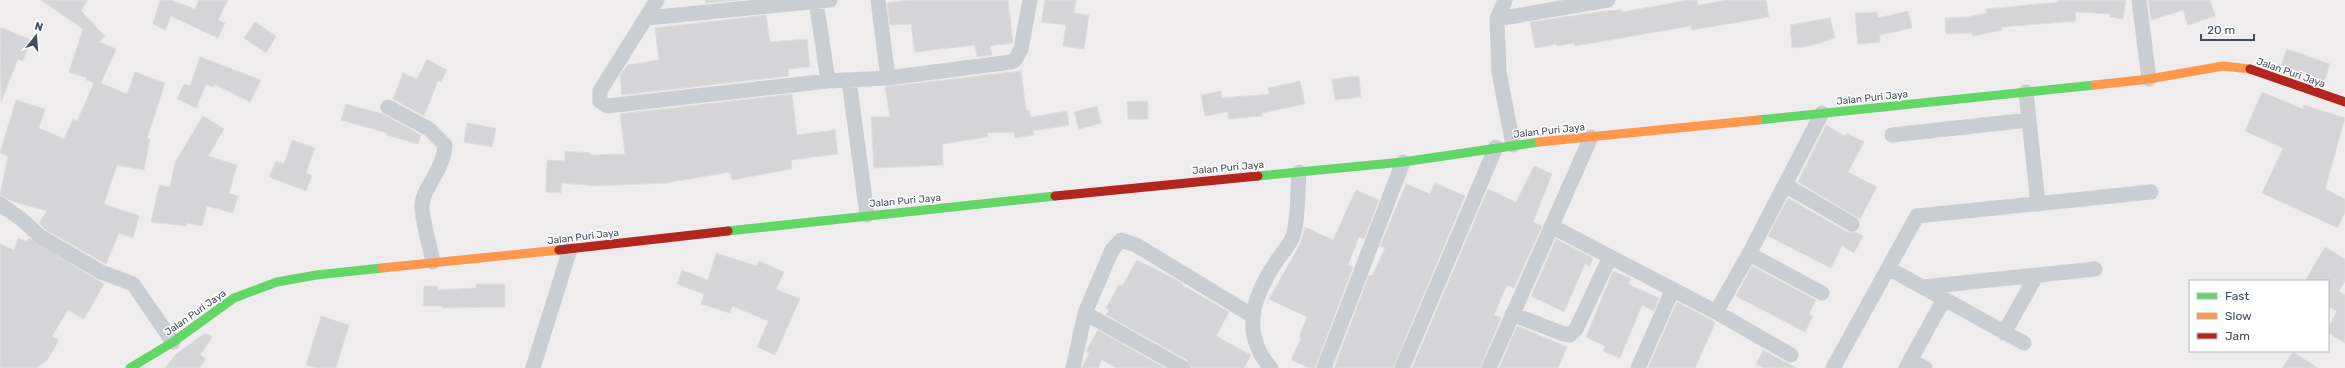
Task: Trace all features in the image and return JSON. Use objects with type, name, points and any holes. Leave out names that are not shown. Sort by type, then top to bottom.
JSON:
[{"type":"street","points":[[656,0],[647,18],[600,91],[600,101],[607,106],[828,81],[888,78],[1015,60],[1020,49],[1030,0]]},
{"type":"street","points":[[878,0],[888,78]]},
{"type":"street","points":[[1505,0],[1497,19],[1499,72],[1512,145]]},
{"type":"street","points":[[1497,19],[1567,4],[1608,0]]},
{"type":"street","points":[[647,18],[823,1],[828,81]]},
{"type":"street","points":[[2140,6],[2149,79]]},
{"type":"street","name":"Jalan Puri Jaya","points":[[130,368],[173,342],[212,312],[234,298],[277,282],[316,275],[570,249],[867,215],[1403,162],[1512,145],[2149,79],[2223,66],[2237,66],[2257,70],[2345,102]]},
{"type":"street","points":[[849,80],[858,158],[867,215]]},
{"type":"street","points":[[2026,92],[2038,204]]},
{"type":"street","points":[[388,107],[429,129],[445,145],[445,156],[440,169],[426,193],[422,207],[433,262]]},
{"type":"street","points":[[1716,312],[1749,254],[1822,113]]},
{"type":"street","points":[[1892,135],[2029,120]]},
{"type":"street","points":[[1489,368],[1591,137]]},
{"type":"street","points":[[1402,368],[1496,147]]},
{"type":"street","points":[[1324,368],[1403,162]]},
{"type":"street","points":[[1271,368],[1261,355],[1255,342],[1253,316],[1258,291],[1293,238],[1299,172]]},
{"type":"street","points":[[1785,185],[1852,224]]},
{"type":"street","points":[[1833,368],[1917,216],[2151,192]]},
{"type":"street","points":[[0,204],[21,219],[41,237],[101,272],[133,284],[173,342]]},
{"type":"street","points":[[1551,226],[1716,312],[1790,356]]},
{"type":"street","points":[[1073,368],[1085,313],[1112,250],[1121,240],[1136,245],[1253,316]]},
{"type":"street","points":[[532,368],[570,249]]},
{"type":"street","points":[[1749,254],[1822,293]]},
{"type":"street","points":[[1512,314],[1570,335],[1576,329],[1610,256]]},
{"type":"street","points":[[1888,268],[2024,343]]},
{"type":"street","points":[[1923,287],[2095,269]]},
{"type":"street","points":[[2004,333],[2036,276]]},
{"type":"street","points":[[1638,368],[1673,289]]},
{"type":"street","points":[[1925,368],[1908,364],[1944,299]]},
{"type":"street","points":[[1085,313],[1183,368]]},
{"type":"building","points":[[41,0],[88,0],[81,11],[105,36],[99,42],[116,49],[101,83],[127,94],[135,72],[165,83],[147,138],[150,139],[144,170],[117,165],[104,204],[139,216],[133,238],[119,233],[106,264],[46,230],[39,223],[47,211],[11,201],[0,195],[8,156],[0,153],[16,100],[45,109],[39,128],[64,139],[73,119],[77,121],[94,83],[86,80],[87,78],[69,72],[83,29]]},
{"type":"building","points":[[160,0],[171,0],[195,9],[199,0],[228,0],[218,20],[225,23],[218,38],[171,16],[165,30],[153,24]]},
{"type":"building","points":[[705,0],[738,0],[706,3]]},
{"type":"building","points":[[909,0],[1008,0],[1013,43],[990,46],[992,55],[977,57],[975,45],[915,52],[911,24],[890,25],[887,3]]},
{"type":"building","points":[[1045,0],[1076,0],[1074,13],[1089,15],[1084,49],[1063,46],[1066,25],[1041,22]]},
{"type":"building","points":[[1697,0],[1698,5],[1728,0],[1766,0],[1769,17],[1692,30],[1691,26],[1575,46],[1574,43],[1557,46],[1556,44],[1535,48],[1530,22],[1605,11],[1622,10],[1622,12]]},
{"type":"building","points":[[2059,0],[2126,0],[2123,19],[2110,17],[2111,14],[2075,12],[2076,21],[2002,27],[2002,30],[1973,36],[1972,33],[1946,34],[1945,18],[1968,17],[1987,13],[1986,9],[2059,2]]},
{"type":"building","points":[[2148,0],[2210,0],[2215,16],[2188,25],[2183,10],[2151,20]]},
{"type":"building","points":[[1908,11],[1912,28],[1880,35],[1880,42],[1858,44],[1855,13],[1877,12],[1878,18]]},
{"type":"building","points":[[766,15],[770,42],[807,39],[810,67],[788,69],[789,76],[622,95],[620,76],[627,65],[659,60],[655,28]]},
{"type":"building","points":[[1830,18],[1835,38],[1810,46],[1792,48],[1790,25]]},
{"type":"building","points":[[255,22],[276,36],[266,53],[244,38]]},
{"type":"building","points":[[0,27],[31,40],[23,61],[18,59],[1,102]]},
{"type":"building","points":[[2287,49],[2330,64],[2324,81],[2281,65]]},
{"type":"building","points":[[200,57],[261,80],[250,102],[214,84],[214,87],[206,84],[196,108],[177,99],[184,84],[190,86]]},
{"type":"building","points":[[427,59],[447,70],[441,82],[438,81],[424,116],[393,99],[403,73],[417,79]]},
{"type":"building","points":[[1021,71],[1026,110],[1029,110],[1031,117],[1067,111],[1069,125],[1033,131],[1034,135],[1015,138],[1014,132],[987,133],[988,137],[942,144],[943,165],[874,168],[871,117],[890,117],[885,87]]},
{"type":"building","points":[[1359,76],[1361,97],[1335,100],[1332,79]]},
{"type":"building","points":[[1300,81],[1305,104],[1262,113],[1262,116],[1228,119],[1228,112],[1205,116],[1201,95],[1221,91],[1222,98],[1270,94],[1268,88]]},
{"type":"building","points":[[2262,92],[2303,109],[2304,105],[2345,118],[2325,189],[2345,199],[2345,212],[2338,228],[2262,193],[2283,148],[2245,131]]},
{"type":"building","points":[[792,94],[797,135],[835,130],[838,154],[791,160],[792,169],[732,180],[730,172],[666,183],[596,186],[562,183],[561,193],[546,192],[547,160],[565,161],[565,151],[590,153],[590,155],[625,154],[620,114]]},
{"type":"building","points":[[1148,101],[1148,119],[1128,119],[1127,102]]},
{"type":"building","points":[[346,104],[383,114],[421,135],[418,144],[387,135],[387,133],[341,120]]},
{"type":"building","points":[[1097,106],[1101,123],[1079,129],[1074,112]]},
{"type":"building","points":[[203,116],[224,129],[208,156],[237,165],[229,193],[238,196],[233,213],[207,206],[202,226],[186,223],[186,226],[151,222],[159,185],[170,187],[175,162]]},
{"type":"building","points":[[467,123],[496,128],[492,147],[464,142]]},
{"type":"building","points":[[1826,125],[1845,136],[1847,133],[1864,142],[1848,172],[1877,187],[1860,219],[1798,182]]},
{"type":"building","points":[[292,140],[315,148],[306,173],[312,175],[306,191],[269,177],[276,161],[284,164]]},
{"type":"building","points":[[1534,166],[1552,174],[1533,222],[1542,226],[1514,288],[1507,285],[1494,315],[1501,318],[1480,368],[1412,368],[1488,189],[1516,202]]},
{"type":"building","points":[[1435,183],[1465,196],[1393,368],[1334,368],[1369,275],[1372,276],[1385,248],[1380,246],[1406,184],[1430,194]]},
{"type":"building","points":[[1356,190],[1379,200],[1364,239],[1359,237],[1348,265],[1353,267],[1315,368],[1310,368],[1291,360],[1301,338],[1299,337],[1307,317],[1269,299],[1300,244],[1305,227],[1333,240]]},
{"type":"building","points":[[1788,198],[1847,232],[1856,232],[1863,236],[1854,253],[1842,246],[1831,268],[1768,236]]},
{"type":"building","points":[[18,238],[27,241],[29,238],[104,284],[84,319],[68,310],[52,336],[59,340],[48,359],[36,368],[0,368],[0,244],[14,250]]},
{"type":"building","points":[[1556,239],[1593,258],[1590,266],[1585,264],[1564,312],[1531,296]]},
{"type":"building","points":[[2325,247],[2345,259],[2345,281],[2339,291],[2345,295],[2345,343],[2329,334],[2329,326],[2337,311],[2330,307],[2329,309],[2329,280],[2306,280]]},
{"type":"building","points":[[716,253],[757,266],[759,261],[784,272],[776,289],[800,299],[775,355],[757,347],[768,321],[732,306],[730,313],[701,304],[704,294],[677,284],[682,270],[708,280]]},
{"type":"building","points":[[1137,260],[1171,277],[1229,312],[1216,336],[1251,355],[1244,368],[1192,368],[1187,360],[1106,315],[1109,310],[1106,308],[1119,284],[1122,286]]},
{"type":"building","points":[[1752,266],[1816,300],[1809,314],[1813,316],[1805,332],[1736,296]]},
{"type":"building","points":[[1613,271],[1631,279],[1628,284],[1659,298],[1654,311],[1642,305],[1620,358],[1603,351],[1605,346],[1586,337]]},
{"type":"building","points":[[476,284],[505,284],[505,307],[442,308],[442,306],[423,306],[424,286],[438,286],[438,290],[476,288]]},
{"type":"building","points":[[1677,302],[1715,322],[1713,328],[1695,368],[1648,368]]},
{"type":"building","points":[[321,316],[349,325],[336,368],[316,368],[306,365]]},
{"type":"building","points":[[1517,326],[1567,347],[1558,368],[1499,368]]},
{"type":"building","points":[[1098,330],[1165,368],[1116,368],[1102,360],[1098,368],[1082,368],[1089,353],[1086,351]]},
{"type":"building","points":[[205,333],[212,337],[200,355],[206,359],[199,368],[165,368],[175,355]]},
{"type":"building","points":[[1763,350],[1797,368],[1764,368],[1756,364]]},
{"type":"building","points":[[2293,352],[2318,368],[2282,368]]},
{"type":"traffic: fast","points":[[1758,120],[2095,85]]},
{"type":"traffic: fast","points":[[1258,176],[1403,162],[1539,142]]},
{"type":"traffic: fast","points":[[728,231],[1055,196]]},
{"type":"traffic: fast","points":[[130,368],[173,342],[234,298],[277,282],[316,275],[382,268]]},
{"type":"traffic: slow","points":[[2095,85],[2149,79],[2223,66],[2250,69]]},
{"type":"traffic: slow","points":[[1539,142],[1758,120]]},
{"type":"traffic: slow","points":[[382,268],[559,250]]},
{"type":"traffic: jam","points":[[2250,69],[2345,102]]},
{"type":"traffic: jam","points":[[1055,196],[1258,176]]},
{"type":"traffic: jam","points":[[559,250],[728,231]]}]
